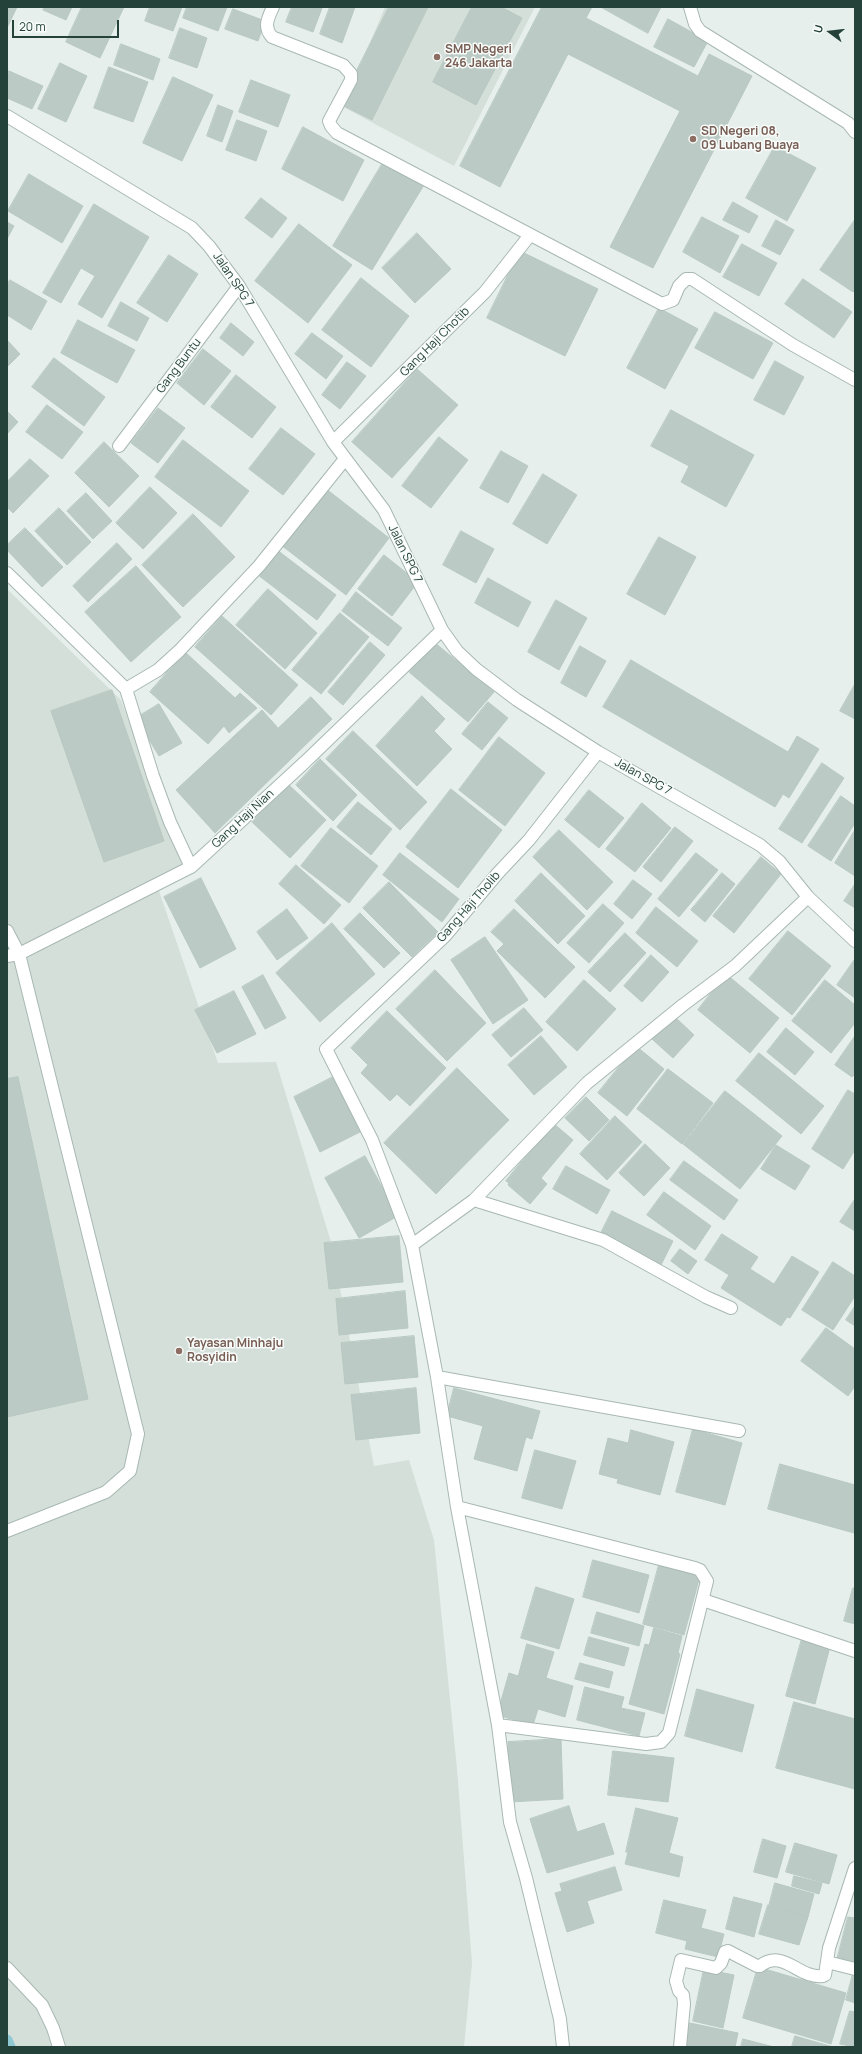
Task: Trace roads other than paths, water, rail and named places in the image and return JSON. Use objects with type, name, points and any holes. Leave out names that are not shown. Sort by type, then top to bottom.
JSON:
[{"type":"street","points":[[273,7],[267,21],[267,28],[272,37],[343,65],[351,74],[351,80],[329,121],[334,130],[662,304],[673,300],[679,286],[686,279],[692,279],[793,345],[855,380]]},
{"type":"street","points":[[690,7],[695,24],[700,31],[848,123],[855,132]]},
{"type":"street","name":"Jalan SPG 7","points":[[7,116],[192,228],[209,246],[239,286],[333,442],[384,510],[442,630],[457,651],[476,669],[517,700],[598,752],[760,845],[779,861],[808,897],[855,941]]},
{"type":"street","name":"Gang Haji Chotib","points":[[333,442],[485,292],[530,235]]},
{"type":"street","name":"Gang Buntu","points":[[119,446],[239,286]]},
{"type":"street","points":[[126,689],[158,670],[179,651],[259,566],[345,459]]},
{"type":"street","points":[[7,573],[126,689],[160,796],[170,822],[191,867]]},
{"type":"street","name":"Gang Haji Nian","points":[[7,956],[19,954],[191,867],[305,762],[442,630]]},
{"type":"street","name":"Gang Haji Tholib","points":[[412,1246],[372,1140],[326,1049],[444,936],[498,873],[529,840],[598,752]]},
{"type":"street","points":[[563,2047],[560,2019],[526,1878],[510,1822],[498,1725],[457,1507],[437,1377],[412,1246],[474,1200],[587,1083],[683,1005],[735,966],[808,897]]},
{"type":"street","points":[[7,931],[19,954],[138,1434],[130,1471],[106,1492],[7,1531]]},
{"type":"street","points":[[474,1200],[603,1240],[706,1297],[731,1308]]},
{"type":"street","points":[[437,1377],[739,1431]]},
{"type":"street","points":[[457,1507],[700,1570],[707,1581],[669,1733],[661,1742],[646,1744],[498,1725]]},
{"type":"street","points":[[703,1600],[855,1651]]},
{"type":"street","points":[[680,2047],[684,2004],[683,1995],[679,1991],[676,1981],[681,1960],[716,1968],[721,1963],[725,1952],[728,1951],[757,1966],[774,1959],[779,1959],[802,1972],[820,1977],[825,1975],[829,1948],[855,1868]]},
{"type":"street","points":[[826,1962],[855,1969]]},
{"type":"street","points":[[7,1968],[42,2006],[53,2028],[59,2047]]},
{"type":"waterway","points":[[7,2040],[10,2047]]},
{"type":"place","name":"SMP Negeri 246 Jakarta","points":[[437,57]]},
{"type":"place","name":"SD Negeri 08, 09 Lubang Buaya","points":[[693,139]]},
{"type":"place","name":"Yayasan Minhaju Rosyidin","points":[[179,1351]]}]
